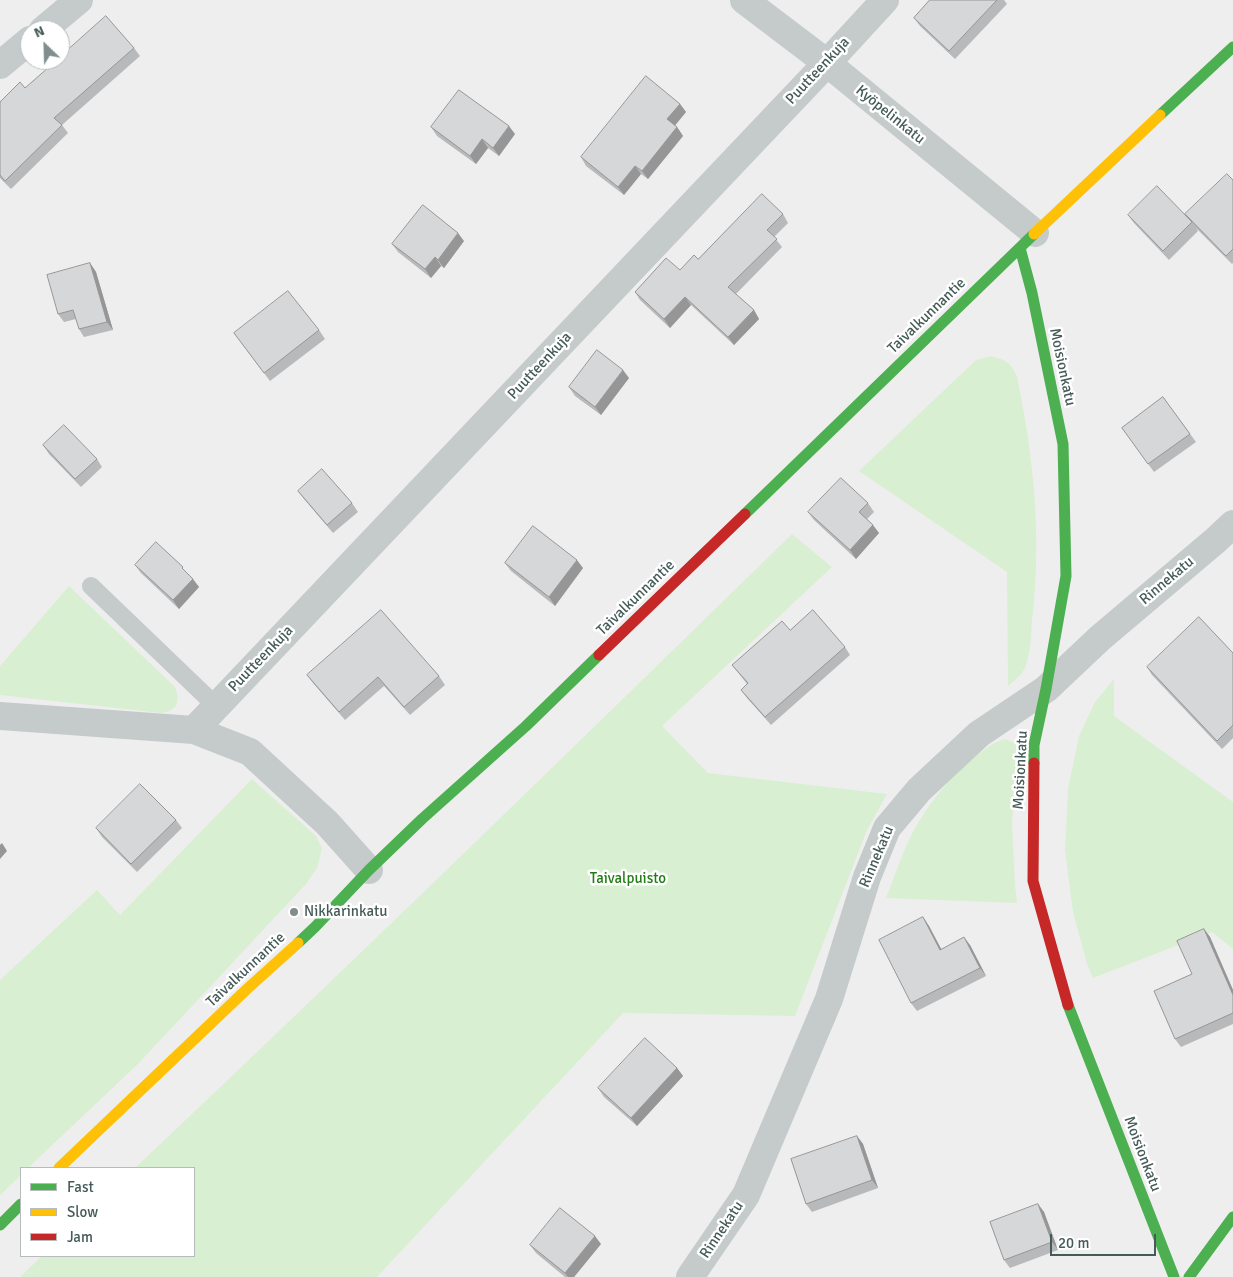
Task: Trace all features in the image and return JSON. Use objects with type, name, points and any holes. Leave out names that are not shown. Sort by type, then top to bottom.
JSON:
[{"type":"main road","name":"Taivalkunnantie","points":[[60,1167],[316,926],[369,870],[422,819],[526,726],[1027,240],[1233,47]]},
{"type":"main road","name":"Moisionkatu","points":[[1027,240],[1032,293],[1063,444],[1066,576],[1034,745],[1034,881],[1070,1011],[1174,1277]]},
{"type":"main road","points":[[0,1225],[20,1205]]},
{"type":"main road","points":[[1189,1277],[1233,1218]]},
{"type":"street","points":[[54,20],[79,0]]},
{"type":"street","name":"Kyöpelinkatu","points":[[744,0],[827,63],[1027,240]]},
{"type":"street","name":"Puutteenkuja","points":[[194,730],[885,0]]},
{"type":"street","points":[[0,64],[20,48]]},
{"type":"street","name":"Rinnekatu","points":[[690,1277],[746,1194],[829,999],[867,877],[887,828],[919,790],[979,734],[1046,689],[1100,638],[1233,524]]},
{"type":"street","points":[[5,721],[194,730],[250,752],[327,823],[369,870]]},
{"type":"lane","points":[[91,586],[216,706]]},
{"type":"green space","points":[[991,356],[1007,362],[1017,377],[1028,437],[1035,498],[1035,590],[1030,647],[1026,666],[1022,673],[1008,686],[1007,572],[859,471],[976,360]]},
{"type":"green space","name":"Taivalpuisto","points":[[792,534],[832,567],[662,726],[708,773],[887,794],[867,830],[795,1016],[623,1013],[377,1277],[20,1277],[41,1257],[195,1257],[195,1167],[136,1167],[465,853]]},
{"type":"green space","points":[[69,586],[175,687],[178,697],[174,708],[161,713],[0,695],[0,666]]},
{"type":"green space","points":[[1114,679],[1114,716],[1233,802],[1233,949],[1212,932],[1093,978],[1087,964],[1073,912],[1065,850],[1068,789],[1079,736],[1095,702]]},
{"type":"green space","points":[[1005,739],[1016,745],[1020,758],[1012,821],[1017,903],[886,898],[908,841],[930,805],[952,778],[968,763],[990,746]]},
{"type":"green space","points":[[252,779],[316,836],[322,848],[317,868],[306,884],[139,1063],[29,1167],[20,1167],[20,1176],[0,1195],[0,980],[97,890],[120,915]]},
{"type":"building","points":[[930,0],[997,0],[949,51],[914,18]]},
{"type":"building","points":[[106,16],[134,48],[54,118],[62,125],[5,181],[0,175],[0,102],[20,82],[25,88],[46,70],[70,70],[70,48]]},
{"type":"building","points":[[646,76],[680,104],[667,119],[677,127],[642,171],[635,166],[618,187],[581,157]]},
{"type":"building","points":[[459,90],[509,126],[493,148],[482,139],[470,156],[431,127]]},
{"type":"building","points":[[1227,174],[1233,180],[1233,249],[1226,256],[1185,214]]},
{"type":"building","points":[[1157,186],[1192,222],[1163,251],[1128,215]]},
{"type":"building","points":[[762,194],[783,214],[767,230],[777,239],[728,287],[754,310],[728,337],[685,297],[664,319],[635,292],[666,258],[680,270],[694,255],[698,259]]},
{"type":"building","points":[[423,205],[458,233],[438,260],[435,257],[425,269],[392,244]]},
{"type":"building","points":[[90,263],[107,322],[79,329],[73,310],[58,314],[47,275]]},
{"type":"building","points":[[288,291],[319,330],[264,373],[234,333]]},
{"type":"building","points":[[597,350],[623,370],[595,407],[569,387]]},
{"type":"building","points":[[1163,397],[1190,434],[1148,464],[1122,428]]},
{"type":"building","points":[[64,425],[97,459],[75,479],[43,445]]},
{"type":"building","points":[[322,469],[352,503],[327,525],[298,491]]},
{"type":"building","points":[[841,478],[868,503],[859,512],[873,525],[850,550],[808,512]]},
{"type":"building","points":[[533,526],[577,560],[549,597],[505,563]]},
{"type":"building","points":[[156,542],[193,579],[173,600],[135,565]]},
{"type":"building","points":[[381,610],[439,676],[404,707],[378,677],[339,712],[307,675]]},
{"type":"building","points":[[813,610],[845,647],[765,717],[741,690],[748,683],[732,665],[782,621],[790,630]]},
{"type":"building","points":[[1199,617],[1233,653],[1233,725],[1217,741],[1147,667]]},
{"type":"building","points":[[140,784],[176,820],[131,864],[96,828]]},
{"type":"building","points":[[923,917],[940,950],[964,937],[980,968],[911,1003],[879,940]]},
{"type":"building","points":[[1204,929],[1233,995],[1233,1013],[1175,1039],[1154,991],[1192,974],[1177,941]]},
{"type":"building","points":[[645,1038],[677,1068],[631,1118],[598,1088]]},
{"type":"building","points":[[857,1136],[872,1180],[806,1204],[791,1159]]},
{"type":"building","points":[[1038,1204],[1052,1242],[1004,1260],[990,1222]]},
{"type":"building","points":[[560,1208],[595,1236],[565,1273],[530,1245]]},
{"type":"traffic: fast","points":[[1160,115],[1233,47]]},
{"type":"traffic: fast","points":[[745,514],[1034,234]]},
{"type":"traffic: fast","points":[[1020,248],[1032,293],[1063,444],[1066,576],[1034,745],[1034,763]]},
{"type":"traffic: fast","points":[[298,943],[422,819],[526,726],[599,655]]},
{"type":"traffic: fast","points":[[1068,1005],[1174,1277]]},
{"type":"traffic: fast","points":[[0,1225],[20,1205]]},
{"type":"traffic: fast","points":[[1189,1277],[1233,1217]]},
{"type":"traffic: slow","points":[[1034,234],[1160,115]]},
{"type":"traffic: slow","points":[[60,1167],[298,943]]},
{"type":"traffic: jam","points":[[599,655],[745,514]]},
{"type":"traffic: jam","points":[[1034,763],[1033,881],[1068,1005]]},
{"type":"place","name":"Nikkarinkatu","points":[[294,912]]}]
